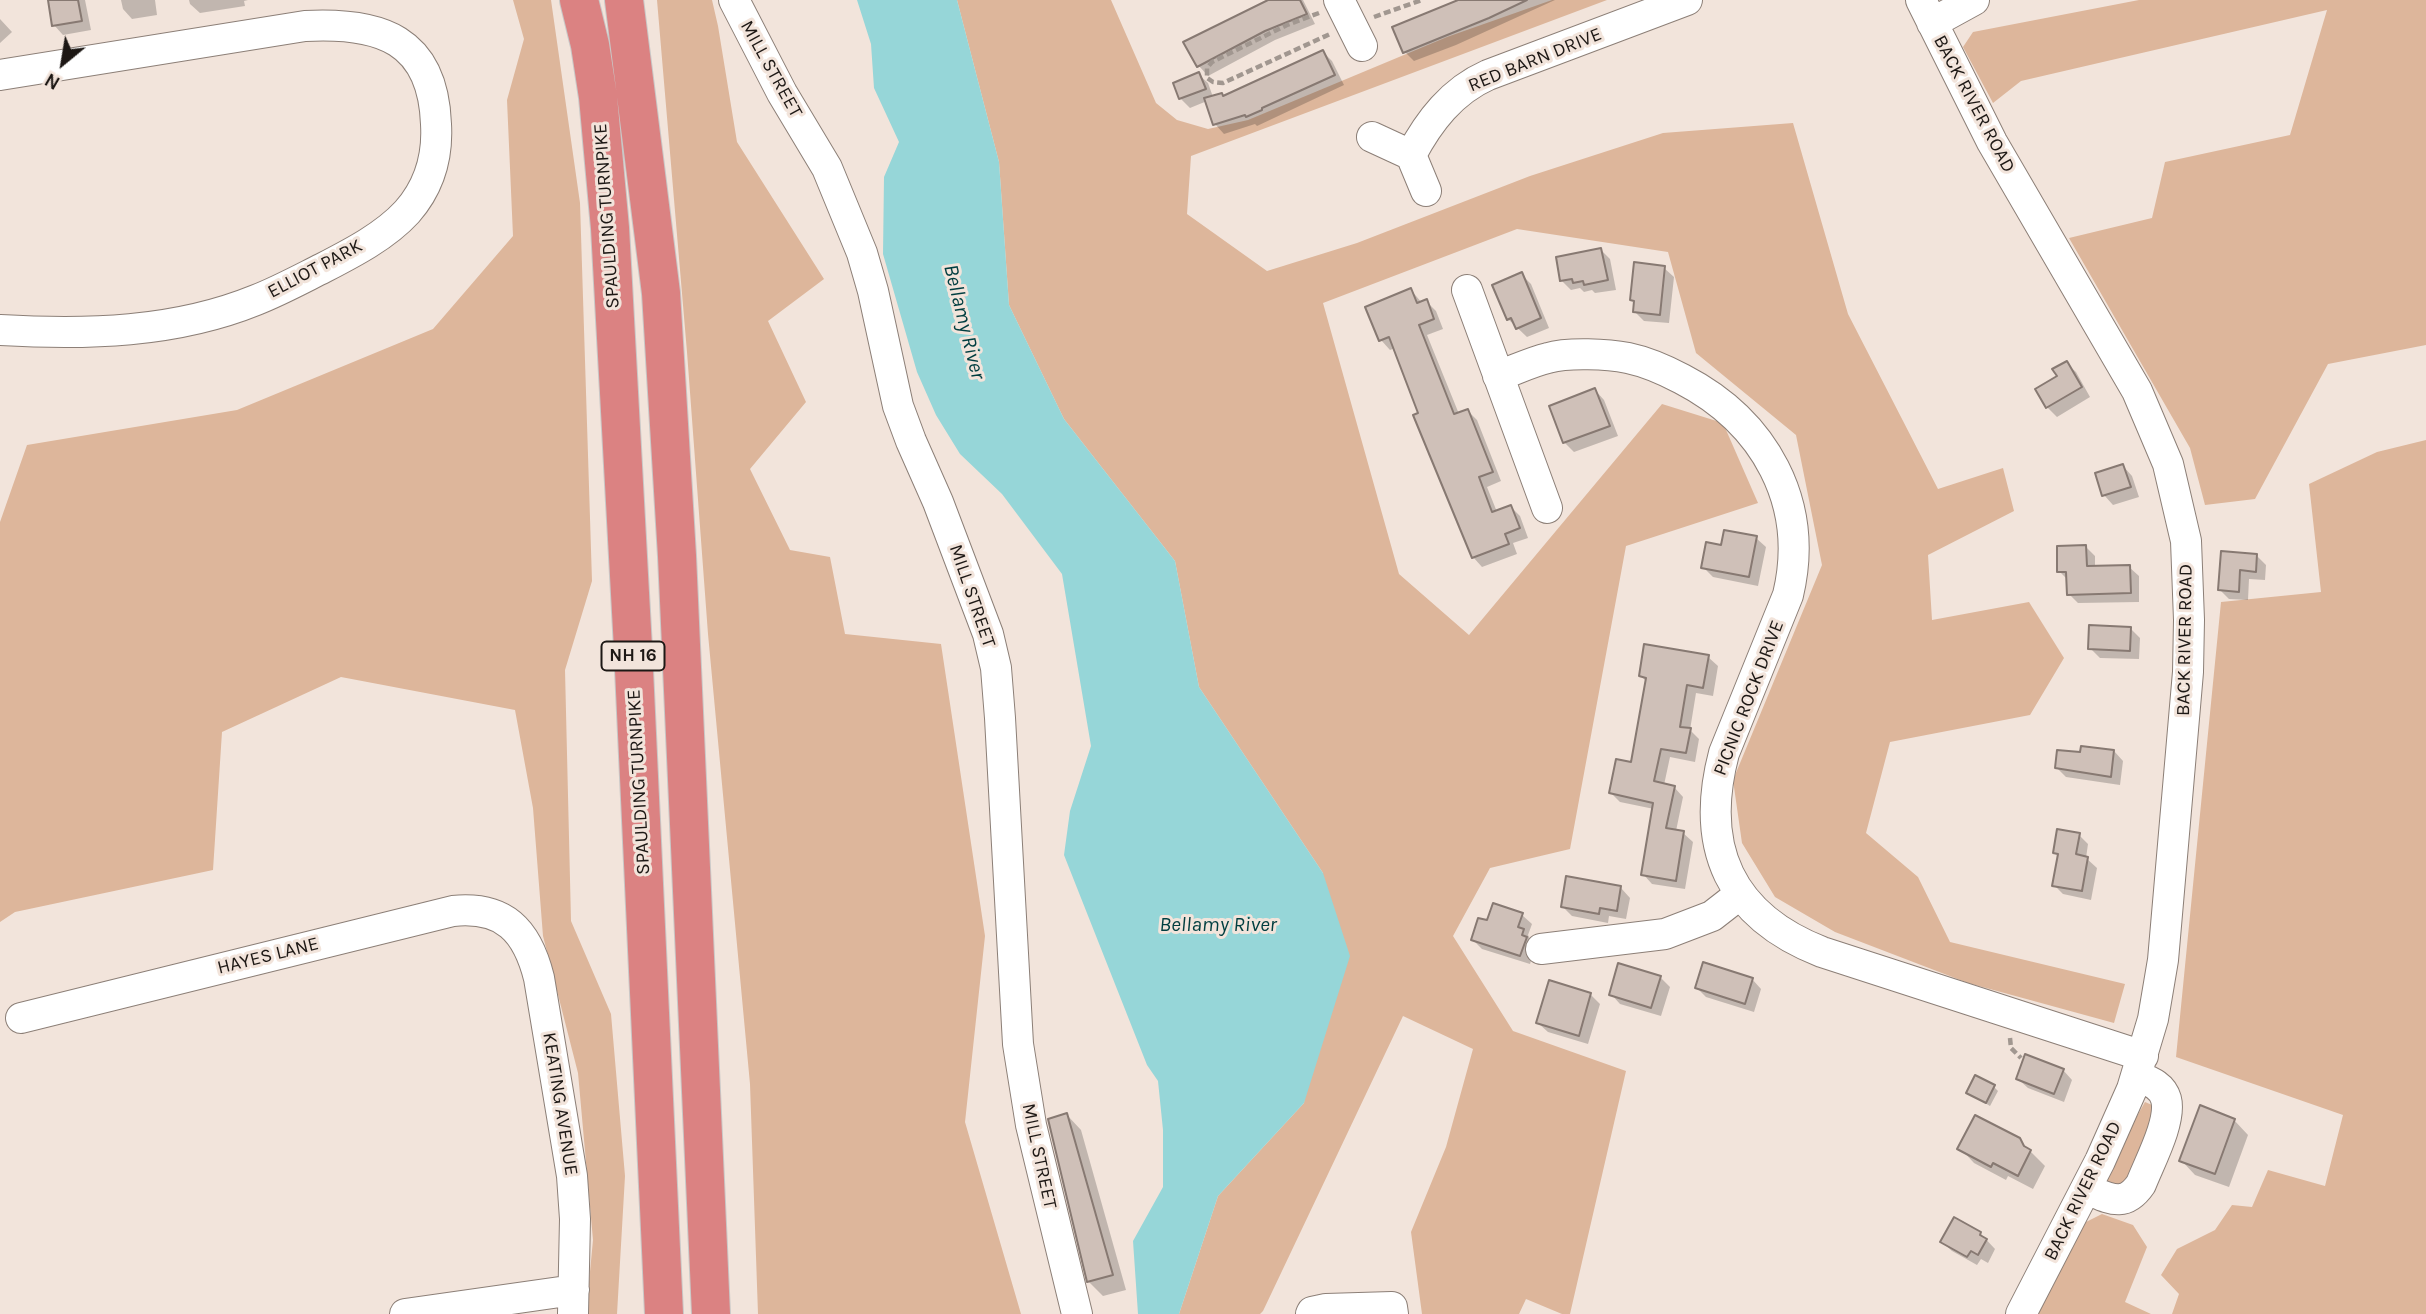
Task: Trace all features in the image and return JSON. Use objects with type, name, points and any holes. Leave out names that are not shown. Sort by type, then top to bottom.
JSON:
[{"type":"highway","name":"SPAULDING TURNPIKE","points":[[579,0],[590,45],[598,97],[610,228],[664,1314]]},
{"type":"highway","name":"SPAULDING TURNPIKE","points":[[624,0],[661,293],[677,556],[711,1314]]},
{"type":"street","name":"MILL STREET","points":[[734,0],[782,93],[827,168],[845,209],[873,291],[898,406],[988,634],[996,668],[1000,718],[1018,1044],[1034,1137],[1077,1314]]},
{"type":"street","name":"RED BARN DRIVE","points":[[1412,155],[1421,137],[1450,99],[1473,82],[1688,0]]},
{"type":"street","points":[[1926,11],[1974,0]]},
{"type":"street","name":"BACK RIVER ROAD","points":[[1926,11],[1992,142],[2137,391],[2168,464],[2186,541],[2188,672],[2163,960],[2153,1019],[2140,1066],[2086,1189],[2021,1314]]},
{"type":"street","name":"ELLIOT PARK","points":[[0,75],[305,26],[358,27],[386,35],[409,49],[426,72],[436,103],[437,146],[432,169],[421,193],[406,213],[352,253],[254,301],[183,320],[126,331],[91,333],[0,330]]},
{"type":"street","points":[[1372,137],[1412,155],[1426,191]]},
{"type":"street","points":[[1467,290],[1547,508]]},
{"type":"street","name":"PICNIC ROCK DRIVE","points":[[1498,376],[1550,357],[1578,355],[1627,358],[1649,364],[1695,385],[1718,401],[1757,439],[1773,465],[1791,515],[1795,555],[1788,595],[1724,753],[1714,800],[1715,825],[1720,847],[1739,895],[1776,929],[1797,942],[2140,1066],[2162,1091],[2167,1110],[2165,1123],[2141,1184],[2136,1192],[2116,1200],[2086,1189]]},
{"type":"street","points":[[1541,949],[1665,934],[1712,916],[1739,895]]},
{"type":"street","name":"HAYES LANE","points":[[21,1018],[453,911],[469,909],[487,912],[501,917],[513,926]]},
{"type":"street","name":"KEATING AVENUE","points":[[513,926],[533,956],[539,978],[566,1136],[575,1219],[573,1302]]},
{"type":"street","points":[[405,1314],[573,1302]]},
{"type":"street","points":[[1311,1314],[1326,1309],[1392,1307],[1392,1314]]},
{"type":"path","points":[[1349,19],[1294,50],[1223,83],[1207,78],[1207,68],[1212,62],[1287,25],[1349,19],[1422,0]]},
{"type":"path","points":[[2011,1030],[2011,1048],[2021,1058]]},
{"type":"shaded area","points":[[513,0],[551,0],[580,203],[592,581],[565,670],[571,921],[611,1014],[625,1176],[617,1314],[586,1314],[593,1240],[578,1073],[543,936],[533,808],[515,710],[341,677],[222,732],[213,870],[15,912],[0,922],[0,522],[27,445],[237,410],[433,329],[513,236],[507,100],[524,39]]},
{"type":"shaded area","points":[[657,0],[712,0],[737,142],[824,279],[768,321],[806,402],[750,469],[790,550],[830,557],[845,634],[941,644],[985,936],[965,1122],[1021,1314],[758,1314],[750,1084],[708,634]]},
{"type":"shaded area","points":[[957,0],[1111,0],[1156,103],[1177,120],[1208,129],[1248,120],[1447,37],[1552,0],[1607,0],[1191,156],[1187,214],[1267,271],[1357,243],[1530,176],[1663,133],[1793,123],[1848,314],[1938,489],[2003,468],[2014,511],[1928,555],[1932,620],[2029,602],[2064,658],[2030,715],[1890,742],[1866,833],[1918,877],[1950,942],[2125,984],[2114,1023],[1968,983],[1835,932],[1775,897],[1742,843],[1733,780],[1822,565],[1796,435],[1696,353],[1668,252],[1517,229],[1323,303],[1399,574],[1469,635],[1662,404],[1723,423],[1758,503],[1626,546],[1570,849],[1490,868],[1453,936],[1513,1031],[1626,1071],[1570,1314],[1562,1314],[1526,1299],[1519,1314],[1422,1314],[1411,1232],[1446,1147],[1473,1049],[1403,1016],[1263,1311],[1260,1314],[1179,1314],[1218,1196],[1304,1103],[1323,873],[1199,687],[1175,561],[1064,419],[1009,305],[999,162]]},
{"type":"shaded area","points":[[2139,0],[2426,0],[2426,345],[2328,364],[2255,499],[2205,505],[2190,448],[2069,238],[2152,218],[2165,162],[2290,135],[2327,10],[2021,81],[1993,103],[1963,47],[1973,32]]},
{"type":"shaded area","points":[[2426,440],[2426,1314],[2172,1314],[2179,1294],[2161,1275],[2177,1249],[2215,1230],[2232,1205],[2252,1207],[2268,1170],[2325,1186],[2343,1115],[2176,1057],[2221,602],[2321,592],[2309,484],[2377,452]]},
{"type":"shaded area","points":[[2145,1102],[2152,1105],[2154,1113],[2132,1176],[2123,1185],[2105,1184],[2107,1169]]},
{"type":"shaded area","points":[[2102,1214],[2133,1225],[2147,1247],[2125,1302],[2151,1314],[2034,1314],[2080,1225]]},
{"type":"water","name":"Bellamy River","points":[[857,0],[957,0],[999,162],[1009,305],[1064,419],[1175,561],[1199,687],[1323,873],[1350,956],[1304,1103],[1218,1196],[1179,1314],[1138,1314],[1133,1241],[1163,1187],[1163,1130],[1158,1081],[1147,1065],[1064,855],[1070,811],[1091,746],[1062,574],[1002,494],[960,454],[936,415],[917,372],[883,254],[884,177],[899,142],[874,88],[871,44]]},
{"type":"building","points":[[48,0],[78,0],[82,21],[52,26]]},
{"type":"building","points":[[1268,0],[1300,0],[1307,14],[1265,31],[1197,67],[1183,42]]},
{"type":"building","points":[[1458,0],[1527,0],[1403,53],[1392,27]]},
{"type":"building","points":[[1323,50],[1335,75],[1246,117],[1245,115],[1213,125],[1204,98],[1222,93],[1223,96]]},
{"type":"building","points":[[1199,72],[1206,89],[1179,99],[1173,83]]},
{"type":"building","points":[[1601,248],[1608,280],[1584,285],[1583,281],[1573,283],[1572,279],[1560,281],[1556,257]]},
{"type":"building","points":[[1634,262],[1665,266],[1660,315],[1633,312],[1634,301],[1630,300]]},
{"type":"building","points":[[1522,272],[1541,318],[1516,329],[1511,318],[1507,320],[1492,285]]},
{"type":"building","points":[[1411,288],[1417,303],[1427,299],[1434,319],[1419,325],[1454,414],[1468,409],[1493,472],[1479,477],[1492,512],[1511,505],[1520,528],[1505,534],[1509,544],[1472,558],[1413,415],[1418,413],[1389,337],[1379,341],[1365,307]]},
{"type":"building","points":[[2067,361],[2082,387],[2046,408],[2035,389],[2057,376],[2052,369]]},
{"type":"building","points":[[1595,388],[1610,426],[1563,443],[1549,406]]},
{"type":"building","points":[[2123,464],[2131,487],[2102,496],[2095,473]]},
{"type":"building","points":[[1724,530],[1757,536],[1749,577],[1701,568],[1706,542],[1721,545]]},
{"type":"building","points":[[2086,545],[2087,566],[2130,565],[2131,593],[2067,595],[2066,572],[2057,572],[2057,546]]},
{"type":"building","points":[[2221,551],[2257,554],[2256,572],[2240,570],[2239,592],[2218,590]]},
{"type":"building","points":[[2089,625],[2131,627],[2130,651],[2088,649]]},
{"type":"building","points":[[1644,644],[1709,655],[1703,688],[1687,685],[1680,727],[1691,728],[1686,753],[1661,749],[1654,781],[1675,786],[1666,828],[1684,831],[1676,881],[1641,875],[1653,803],[1609,793],[1616,759],[1631,762],[1646,678],[1639,676]]},
{"type":"building","points":[[2081,746],[2114,750],[2111,777],[2055,768],[2057,750],[2080,752]]},
{"type":"building","points":[[2057,829],[2080,833],[2076,854],[2088,857],[2082,891],[2052,886],[2058,854],[2053,853]]},
{"type":"building","points":[[1566,876],[1621,886],[1617,911],[1600,908],[1599,914],[1561,907]]},
{"type":"building","points":[[1493,903],[1523,913],[1518,927],[1524,929],[1522,935],[1527,937],[1520,956],[1471,940],[1478,918],[1487,920]]},
{"type":"building","points":[[1703,962],[1753,978],[1745,1004],[1695,988]]},
{"type":"building","points":[[1618,963],[1661,976],[1651,1008],[1609,995]]},
{"type":"building","points":[[1549,980],[1591,993],[1579,1036],[1536,1023]]},
{"type":"building","points":[[2025,1054],[2064,1069],[2054,1094],[2016,1079]]},
{"type":"building","points":[[1975,1075],[1995,1085],[1986,1103],[1966,1093]]},
{"type":"building","points":[[2200,1105],[2235,1119],[2215,1174],[2179,1161]]},
{"type":"building","points":[[1067,1113],[1113,1275],[1087,1282],[1048,1119]]},
{"type":"building","points":[[1975,1115],[2020,1138],[2024,1146],[2031,1150],[2018,1176],[1993,1163],[1991,1167],[1957,1149]]},
{"type":"building","points":[[1954,1217],[1981,1232],[1980,1235],[1987,1239],[1978,1255],[1971,1251],[1967,1257],[1940,1242]]}]
